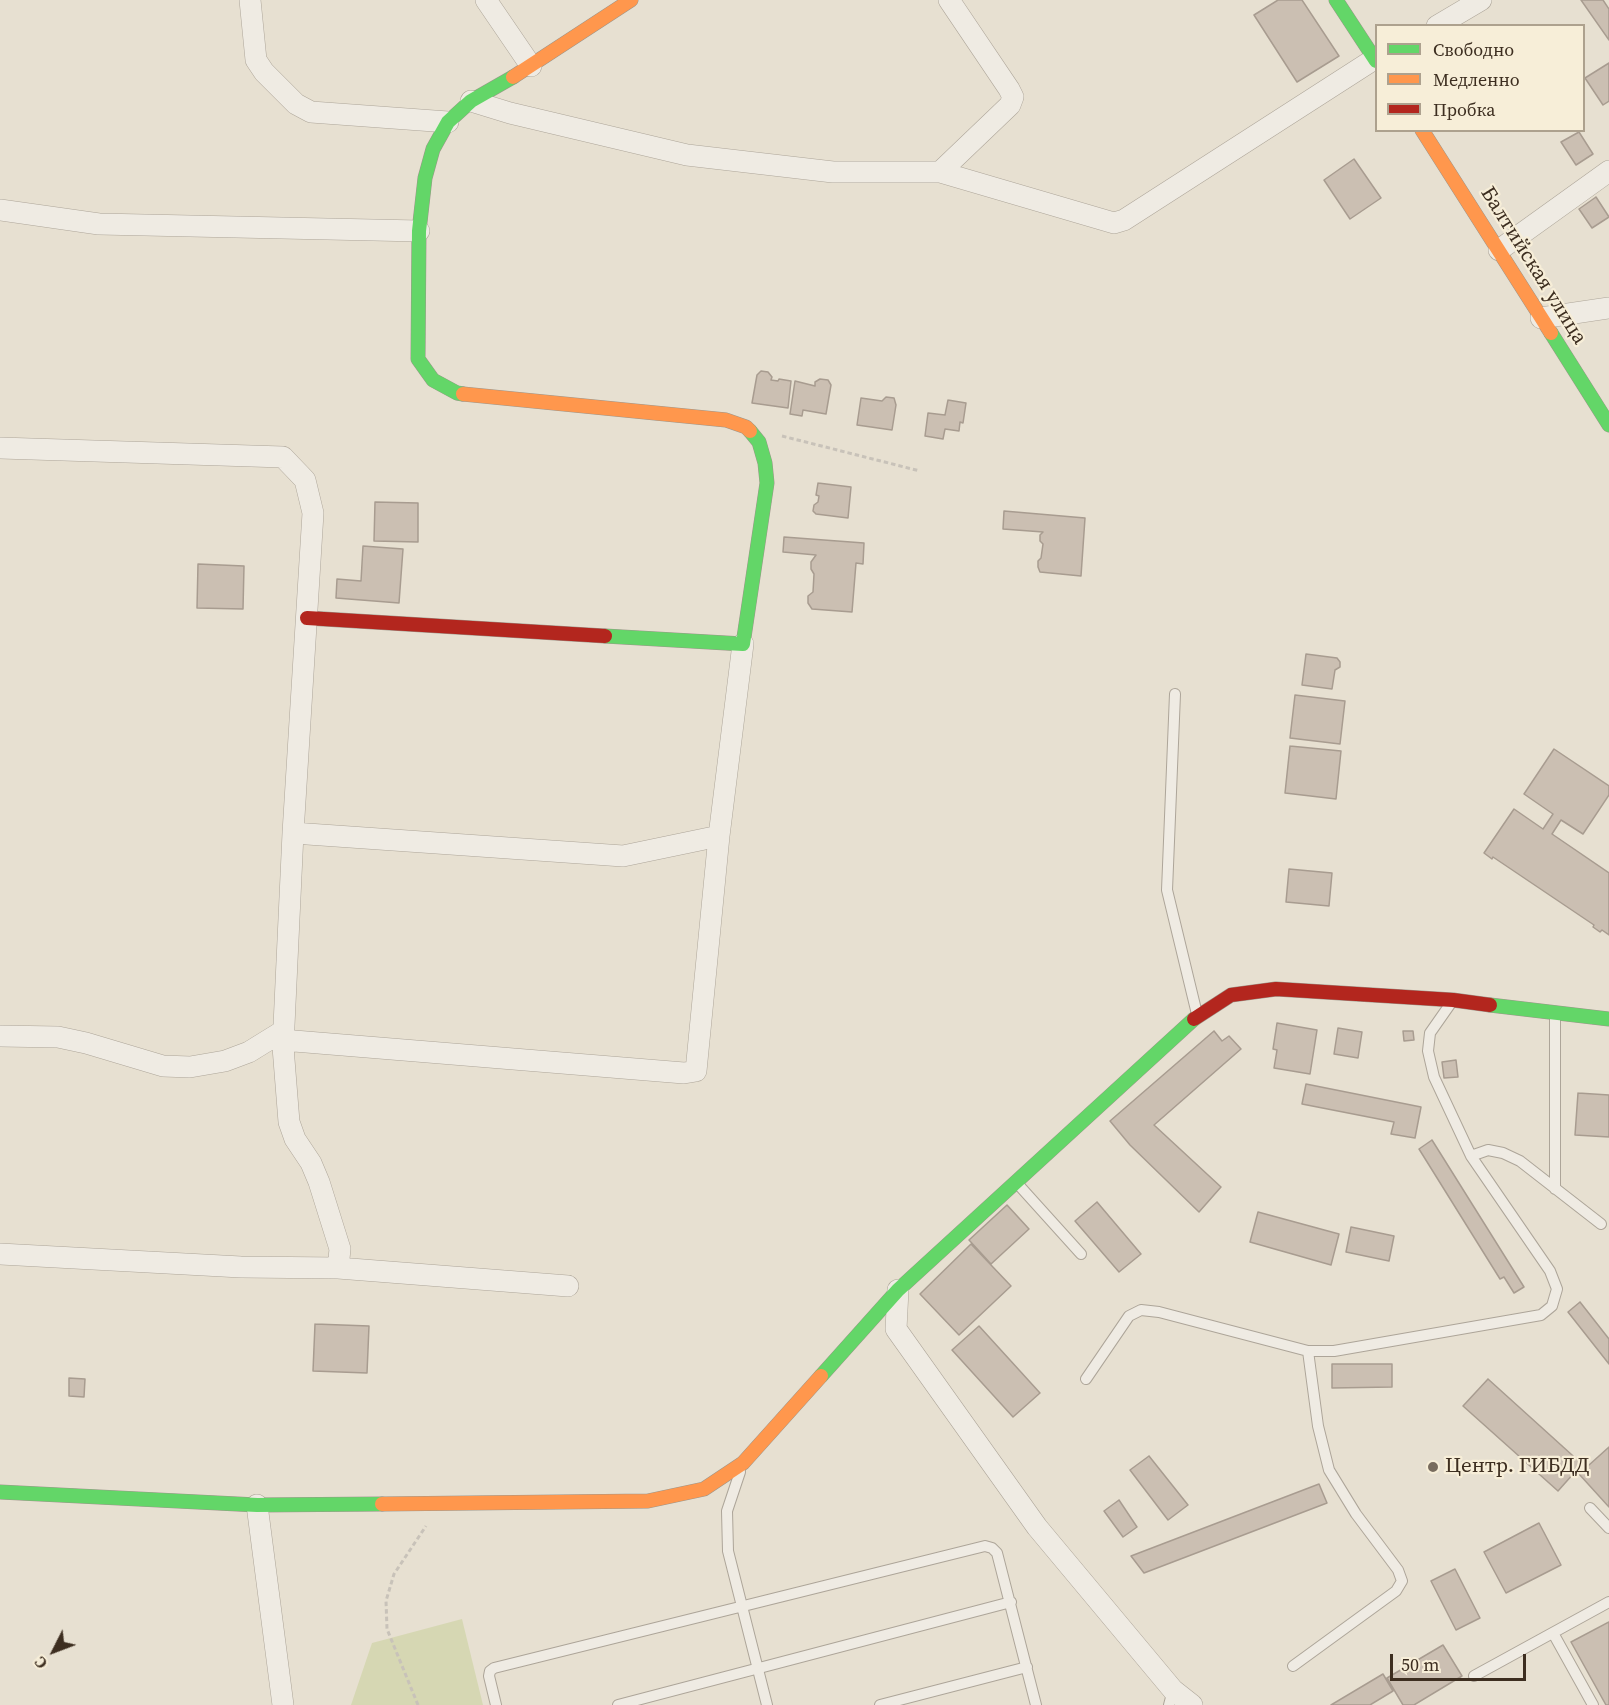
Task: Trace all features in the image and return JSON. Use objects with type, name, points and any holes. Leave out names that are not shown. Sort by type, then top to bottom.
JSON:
[{"type":"street","points":[[250,0],[256,60],[264,72],[296,104],[311,112],[448,122]]},
{"type":"street","points":[[486,0],[531,66]]},
{"type":"street","points":[[0,1036],[58,1037],[163,1066],[190,1067],[225,1061],[283,1035],[684,1073],[696,1071],[719,836],[743,644],[767,483],[765,463],[759,442],[746,427],[726,420],[457,393],[433,380],[418,358],[419,231],[425,178],[433,149],[448,122],[471,101],[531,66],[631,0]]},
{"type":"street","points":[[940,172],[1010,105],[1012,97],[1009,88],[949,0]]},
{"type":"street","points":[[1336,0],[1375,58]]},
{"type":"street","points":[[1440,24],[1481,0]]},
{"type":"street","points":[[471,101],[510,113],[687,155],[833,172],[940,172],[1114,223],[1124,220],[1375,60]]},
{"type":"street","name":"Балтийская улица","points":[[1423,132],[1609,425]]},
{"type":"street","points":[[1498,250],[1609,171]]},
{"type":"street","points":[[0,210],[99,224],[419,231]]},
{"type":"street","points":[[1541,318],[1609,308]]},
{"type":"street","points":[[0,448],[283,457],[305,480],[313,513],[283,1035],[289,1122],[319,1182],[340,1249],[338,1268]]},
{"type":"street","points":[[307,618],[743,644]]},
{"type":"street","points":[[293,833],[623,856],[719,836]]},
{"type":"street","points":[[0,1492],[257,1504],[648,1501],[704,1489],[743,1463],[898,1290],[1197,1016],[1231,995],[1276,989],[1453,1000],[1609,1019]]},
{"type":"street","points":[[0,1254],[241,1267],[338,1268],[568,1286]]},
{"type":"street","points":[[898,1290],[896,1329],[1037,1527],[1171,1698],[1192,1705]]},
{"type":"street","points":[[257,1504],[283,1705]]},
{"type":"lane","points":[[1174,694],[1167,890],[1197,1016]]},
{"type":"lane","points":[[1086,1379],[1129,1316],[1141,1310],[1159,1312],[1308,1351],[1334,1352],[1540,1315],[1552,1305],[1557,1289],[1550,1271],[1471,1156],[1434,1077],[1428,1051],[1430,1033],[1453,1000]]},
{"type":"lane","points":[[1555,1012],[1555,1189]]},
{"type":"lane","points":[[1471,1156],[1488,1150],[1503,1153],[1520,1161],[1601,1224]]},
{"type":"lane","points":[[1016,1182],[1081,1254]]},
{"type":"lane","points":[[1293,1666],[1396,1591],[1402,1581],[1398,1570],[1356,1514],[1329,1470],[1318,1426],[1308,1351]]},
{"type":"lane","points":[[743,1463],[727,1511],[728,1551],[766,1705]]},
{"type":"lane","points":[[1590,1508],[1609,1528]]},
{"type":"lane","points":[[496,1705],[489,1676],[490,1671],[494,1668],[985,1546],[997,1553],[1036,1705]]},
{"type":"lane","points":[[618,1705],[1011,1602]]},
{"type":"lane","points":[[1474,1676],[1609,1602]]},
{"type":"lane","points":[[1553,1632],[1593,1705]]},
{"type":"lane","points":[[880,1705],[1027,1667]]},
{"type":"path","points":[[781,436],[920,471]]},
{"type":"path","points":[[418,1705],[387,1629],[386,1601],[394,1574],[425,1527],[434,1503]]},
{"type":"green space","points":[[462,1619],[483,1705],[351,1705],[372,1643]]},
{"type":"building","points":[[1278,0],[1302,0],[1339,56],[1297,82],[1254,15]]},
{"type":"building","points":[[1581,0],[1603,0],[1609,9],[1609,40]]},
{"type":"building","points":[[1609,63],[1609,101],[1603,105],[1585,78]]},
{"type":"building","points":[[1579,132],[1593,154],[1576,165],[1561,142]]},
{"type":"building","points":[[1354,159],[1381,198],[1350,219],[1324,180]]},
{"type":"building","points":[[1596,197],[1609,217],[1592,228],[1579,209]]},
{"type":"building","points":[[761,371],[768,372],[772,377],[771,380],[791,381],[788,408],[752,403],[757,375]]},
{"type":"building","points":[[820,379],[828,380],[831,385],[826,414],[803,410],[802,416],[790,414],[795,381],[815,386],[815,382]]},
{"type":"building","points":[[886,397],[894,398],[896,405],[892,430],[857,425],[861,398],[882,401]]},
{"type":"building","points":[[948,400],[966,403],[963,423],[960,422],[959,431],[945,429],[943,439],[925,436],[928,413],[945,415]]},
{"type":"building","points":[[818,483],[851,487],[848,518],[816,514],[813,511],[814,505],[818,502],[819,496],[816,495]]},
{"type":"building","points":[[375,502],[418,503],[418,542],[374,541]]},
{"type":"building","points":[[1004,511],[1085,518],[1081,576],[1040,572],[1038,561],[1041,558],[1043,544],[1040,541],[1040,535],[1043,532],[1003,529]]},
{"type":"building","points":[[784,537],[864,543],[863,564],[856,563],[852,612],[812,609],[808,603],[808,596],[813,592],[814,574],[811,562],[816,555],[783,552]]},
{"type":"building","points":[[363,546],[403,549],[399,603],[336,598],[337,579],[361,581]]},
{"type":"building","points":[[198,564],[244,566],[243,609],[197,608]]},
{"type":"building","points":[[1306,654],[1337,658],[1340,662],[1340,667],[1335,670],[1332,689],[1302,685]]},
{"type":"building","points":[[1295,695],[1345,701],[1340,744],[1290,738]]},
{"type":"building","points":[[1290,746],[1341,751],[1336,799],[1285,793]]},
{"type":"building","points":[[1554,749],[1609,786],[1609,795],[1583,834],[1561,820],[1552,834],[1609,873],[1609,935],[1602,930],[1600,932],[1593,927],[1594,925],[1484,853],[1514,809],[1543,829],[1553,814],[1524,794]]},
{"type":"building","points":[[1289,869],[1332,873],[1329,906],[1286,902]]},
{"type":"building","points":[[1277,1023],[1317,1030],[1310,1074],[1274,1068],[1277,1050],[1273,1049]]},
{"type":"building","points":[[1338,1028],[1362,1032],[1358,1058],[1334,1054]]},
{"type":"building","points":[[1214,1031],[1222,1041],[1229,1036],[1241,1049],[1154,1125],[1221,1187],[1199,1212],[1130,1145],[1110,1121]]},
{"type":"building","points":[[1403,1031],[1413,1031],[1414,1040],[1404,1041]]},
{"type":"building","points":[[1456,1060],[1458,1077],[1444,1078],[1442,1062]]},
{"type":"building","points":[[1306,1084],[1421,1107],[1415,1138],[1391,1134],[1394,1122],[1302,1104]]},
{"type":"building","points":[[1578,1093],[1609,1095],[1609,1137],[1575,1135]]},
{"type":"building","points":[[1432,1140],[1524,1287],[1514,1293],[1504,1277],[1500,1279],[1419,1149]]},
{"type":"building","points":[[1097,1202],[1141,1254],[1119,1272],[1075,1221]]},
{"type":"building","points":[[1007,1205],[1029,1229],[991,1264],[969,1240]]},
{"type":"building","points":[[1258,1212],[1339,1234],[1331,1265],[1250,1242]]},
{"type":"building","points":[[1351,1227],[1394,1236],[1389,1261],[1346,1252]]},
{"type":"building","points":[[971,1244],[1011,1286],[959,1335],[920,1294]]},
{"type":"building","points":[[1580,1302],[1609,1339],[1609,1364],[1568,1312]]},
{"type":"building","points":[[315,1324],[369,1326],[367,1373],[313,1371]]},
{"type":"building","points":[[979,1326],[1040,1393],[1013,1417],[952,1350]]},
{"type":"building","points":[[1332,1364],[1392,1364],[1392,1387],[1332,1388]]},
{"type":"building","points":[[69,1378],[85,1379],[84,1397],[69,1396]]},
{"type":"building","points":[[1488,1379],[1582,1464],[1558,1491],[1463,1406]]},
{"type":"building","points":[[1609,1447],[1609,1507],[1579,1474]]},
{"type":"building","points":[[1149,1456],[1188,1505],[1168,1520],[1130,1470]]},
{"type":"building","points":[[1319,1484],[1327,1503],[1144,1573],[1131,1556]]},
{"type":"building","points":[[1119,1500],[1137,1527],[1123,1537],[1104,1511]]},
{"type":"building","points":[[1539,1523],[1561,1565],[1506,1593],[1484,1552]]},
{"type":"building","points":[[1455,1569],[1480,1618],[1456,1630],[1431,1581]]},
{"type":"building","points":[[1609,1622],[1609,1705],[1606,1705],[1571,1642]]},
{"type":"building","points":[[1443,1645],[1462,1676],[1414,1705],[1403,1705],[1387,1678]]},
{"type":"building","points":[[1383,1674],[1393,1691],[1370,1705],[1331,1705]]},
{"type":"traffic: fast","points":[[1336,0],[1375,59]]},
{"type":"traffic: fast","points":[[463,394],[433,380],[418,359],[419,231],[425,178],[433,149],[448,122],[471,101],[513,77]]},
{"type":"traffic: fast","points":[[1551,333],[1609,425]]},
{"type":"traffic: fast","points":[[605,636],[743,644],[767,483],[765,463],[759,442],[750,431]]},
{"type":"traffic: fast","points":[[1490,1005],[1609,1019]]},
{"type":"traffic: fast","points":[[821,1376],[898,1290],[1194,1019]]},
{"type":"traffic: fast","points":[[0,1492],[257,1505],[382,1504]]},
{"type":"traffic: slow","points":[[513,77],[631,0]]},
{"type":"traffic: slow","points":[[1423,132],[1551,333]]},
{"type":"traffic: slow","points":[[463,394],[726,420],[746,427],[750,431]]},
{"type":"traffic: slow","points":[[382,1504],[648,1501],[704,1489],[743,1463],[821,1376]]},
{"type":"traffic: jam","points":[[307,618],[605,636]]},
{"type":"traffic: jam","points":[[1194,1019],[1231,995],[1276,989],[1453,1000],[1490,1005]]},
{"type":"place","name":"Центр. ГИБДД","points":[[1433,1467]]}]
